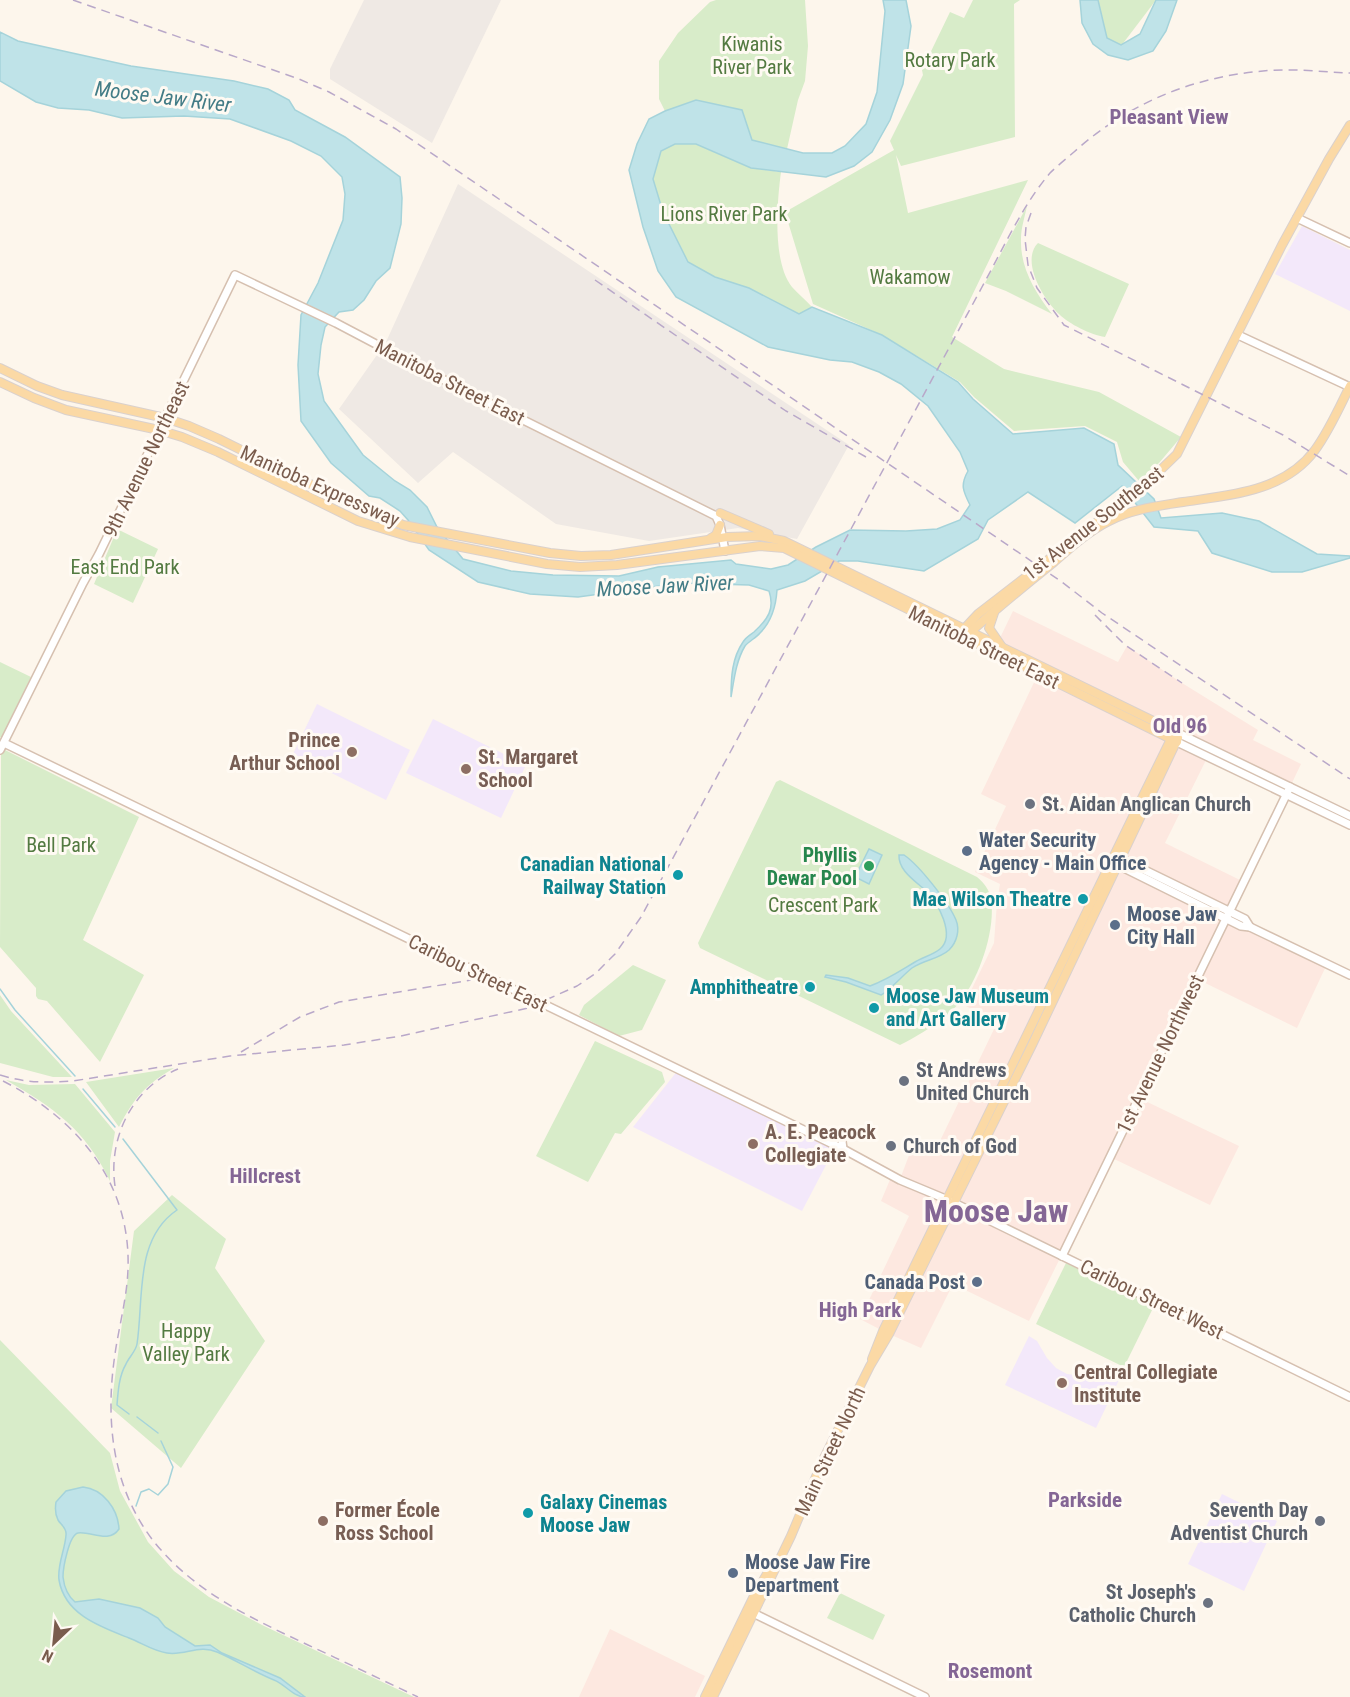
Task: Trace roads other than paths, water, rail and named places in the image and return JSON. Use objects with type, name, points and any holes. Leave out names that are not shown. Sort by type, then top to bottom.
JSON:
[{"type":"main road","name":"1st Avenue Southeast","points":[[966,633],[972,621],[1127,499],[1177,454],[1297,218],[1350,125]]},
{"type":"main road","name":"Manitoba Expressway","points":[[0,368],[62,395],[165,418],[219,439],[347,502],[403,525],[550,553],[581,556],[622,553],[710,539],[760,536],[784,541],[791,548]]},
{"type":"main road","name":"Manitoba Expressway","points":[[0,382],[51,406],[159,430],[208,448],[358,521],[410,537],[547,564],[580,567],[617,565],[760,546],[791,548]]},
{"type":"main road","name":"1st Avenue Southeast","points":[[966,633],[1087,534],[1108,521],[1136,510],[1243,494],[1283,477],[1314,452],[1350,387]]},
{"type":"main road","points":[[720,513],[784,541]]},
{"type":"main road","points":[[710,539],[716,535],[720,525]]},
{"type":"main road","name":"Manitoba Street East","points":[[791,548],[966,633],[1174,741]]},
{"type":"main road","name":"Manitoba Street East","points":[[842,573],[1178,733]]},
{"type":"main road","points":[[999,606],[992,615],[989,628],[1005,650]]},
{"type":"main road","points":[[946,621],[972,621]]},
{"type":"main road","name":"Main Street North","points":[[705,1697],[791,1536],[823,1460],[870,1366],[883,1331],[1118,861],[1178,733]]},
{"type":"main road","name":"Main Street North","points":[[713,1697],[750,1612]]},
{"type":"street","points":[[1297,218],[1350,243]]},
{"type":"street","name":"Manitoba Street East","points":[[236,275],[336,323],[465,391],[665,489],[670,489],[720,513]]},
{"type":"street","name":"9th Avenue Northeast","points":[[2,747],[236,275]]},
{"type":"street","points":[[1238,335],[1350,387]]},
{"type":"street","name":"Manitoba Street East","points":[[665,489],[668,493],[716,516],[720,525]]},
{"type":"street","points":[[720,513],[724,521],[725,551]]},
{"type":"street","points":[[720,525],[724,538]]},
{"type":"street","points":[[1178,733],[1350,816]]},
{"type":"street","points":[[1174,741],[1350,825]]},
{"type":"street","name":"Caribou Street East","points":[[2,747],[843,1149],[900,1180],[950,1201]]},
{"type":"street","name":"1st Avenue Northwest","points":[[1062,1256],[1290,788]]},
{"type":"street","points":[[1118,861],[1228,915],[1241,926],[1250,927],[1350,975]]},
{"type":"street","points":[[841,1134],[843,1149]]},
{"type":"street","name":"Caribou Street West","points":[[950,1201],[1350,1397]]},
{"type":"street","points":[[750,1612],[925,1697]]},
{"type":"water","name":"Moose Jaw River","points":[[883,0],[906,0],[911,26],[903,84],[890,120],[872,152],[854,166],[826,177],[751,168],[696,144],[675,144],[661,151],[653,179],[663,212],[688,262],[715,277],[749,288],[799,314],[812,307],[882,335],[958,382],[973,399],[1013,434],[1084,428],[1114,444],[1118,465],[1154,499],[1161,518],[1222,513],[1259,521],[1317,554],[1350,556],[1350,558],[1302,572],[1272,572],[1212,553],[1198,531],[1154,527],[1122,486],[1075,523],[1028,492],[988,520],[978,539],[924,571],[858,561],[839,561],[805,581],[777,590],[768,623],[745,646],[739,658],[731,697],[736,655],[744,640],[759,627],[769,613],[771,597],[769,591],[749,585],[681,583],[578,597],[530,594],[478,582],[429,550],[400,511],[380,498],[369,496],[331,463],[301,421],[298,365],[301,315],[318,283],[343,220],[345,194],[342,177],[321,156],[291,141],[230,119],[184,116],[122,118],[89,110],[58,108],[36,102],[0,81],[0,32],[18,41],[131,66],[234,81],[268,89],[289,100],[295,110],[345,137],[400,177],[401,224],[390,268],[376,281],[364,300],[353,310],[339,312],[325,327],[318,374],[324,401],[363,455],[410,490],[427,507],[437,527],[463,559],[511,571],[553,575],[619,576],[658,567],[731,560],[736,564],[771,569],[788,565],[816,547],[850,530],[937,529],[960,520],[970,505],[963,488],[968,471],[960,452],[928,406],[901,384],[879,372],[852,362],[830,360],[768,347],[676,297],[658,271],[643,227],[629,170],[637,144],[649,119],[696,100],[742,110],[752,140],[803,153],[832,153],[845,146],[866,124],[877,92],[885,11]]},
{"type":"water","points":[[1080,0],[1098,0],[1107,38],[1121,45],[1140,34],[1156,0],[1177,0],[1166,31],[1153,51],[1128,60],[1108,55],[1093,44],[1082,23]]},
{"type":"water","name":"Phyllis Dewar Pool","points":[[869,849],[882,855],[869,884],[855,877]]},
{"type":"water","points":[[899,855],[904,855],[917,867],[947,904],[957,924],[958,932],[954,943],[945,953],[912,968],[881,995],[825,977],[826,975],[848,978],[870,986],[934,953],[944,943],[946,928],[936,903],[905,871]]},
{"type":"water","points":[[83,1487],[97,1492],[108,1501],[116,1514],[119,1529],[110,1536],[78,1533],[72,1539],[65,1560],[63,1577],[67,1591],[75,1602],[99,1599],[140,1608],[158,1618],[165,1627],[195,1646],[210,1645],[222,1653],[280,1678],[305,1697],[297,1695],[278,1682],[217,1652],[204,1649],[180,1653],[162,1652],[96,1624],[76,1611],[63,1592],[59,1580],[66,1533],[57,1518],[55,1506],[66,1491]]},
{"type":"waterway","points":[[0,989],[15,1010],[75,1076]]},
{"type":"waterway","points":[[83,1089],[115,1127]]},
{"type":"waterway","points":[[123,1139],[177,1210],[163,1222],[147,1253],[141,1289],[137,1344],[127,1361],[118,1389],[117,1405],[129,1414]]},
{"type":"waterway","points":[[137,1417],[158,1433]]},
{"type":"waterway","points":[[136,1506],[141,1492],[149,1489],[158,1495],[168,1484],[173,1467],[161,1441]]},
{"type":"railway","points":[[73,0],[299,79],[329,92],[396,129],[1062,582],[1102,613],[1350,779]]},
{"type":"railway","points":[[0,1075],[36,1082],[73,1081],[230,1056],[344,1045],[401,1036],[528,1008],[577,986],[596,973],[615,954],[641,917],[1013,228],[1050,173],[1094,135],[1116,120],[1138,107],[1186,87],[1211,79],[1274,70],[1350,73]]},
{"type":"railway","points":[[1031,213],[1025,239],[1028,265],[1037,288],[1064,325],[1283,435],[1350,476]]},
{"type":"railway","points":[[595,280],[786,411],[866,457]]},
{"type":"railway","points":[[1095,615],[1125,645],[1182,683]]},
{"type":"railway","points":[[241,1052],[300,1017],[339,1002],[471,980]]},
{"type":"railway","points":[[115,1186],[115,1150],[127,1117],[136,1102],[148,1089],[178,1069]]},
{"type":"railway","points":[[3,1081],[30,1096],[76,1134],[109,1181],[120,1208],[127,1238],[128,1269],[112,1379],[112,1429],[115,1453],[129,1500],[155,1543],[188,1576],[225,1603],[266,1625],[418,1697]]},
{"type":"place","name":"Prince Arthur School","points":[[352,752]]},
{"type":"place","name":"St. Margaret School","points":[[466,769]]},
{"type":"place","name":"St. Aidan Anglican Church","points":[[1030,804]]},
{"type":"place","name":"Water Security Agency - Main Office","points":[[967,851]]},
{"type":"place","name":"Phyllis Dewar Pool","points":[[869,866]]},
{"type":"place","name":"Canadian National Railway Station","points":[[678,875]]},
{"type":"place","name":"Mae Wilson Theatre","points":[[1083,899]]},
{"type":"place","name":"Moose Jaw City Hall","points":[[1115,925]]},
{"type":"place","name":"Amphitheatre","points":[[810,987]]},
{"type":"place","name":"Moose Jaw Museum and Art Gallery","points":[[874,1008]]},
{"type":"place","name":"St Andrews United Church","points":[[904,1081]]},
{"type":"place","name":"A. E. Peacock Collegiate","points":[[753,1144]]},
{"type":"place","name":"Church of God","points":[[891,1146]]},
{"type":"place","name":"Canada Post","points":[[977,1282]]},
{"type":"place","name":"Central Collegiate Institute","points":[[1062,1383]]},
{"type":"place","name":"Galaxy Cinemas Moose Jaw","points":[[528,1513]]},
{"type":"place","name":"Former École Ross School","points":[[323,1521]]},
{"type":"place","name":"Seventh Day Adventist Church","points":[[1320,1521]]},
{"type":"place","name":"Moose Jaw Fire Department","points":[[733,1573]]},
{"type":"place","name":"St Joseph's Catholic Church","points":[[1208,1603]]},
{"type":"district","name":"Pleasant View","points":[[1169,117]]},
{"type":"district","name":"Old 96","points":[[1180,726]]},
{"type":"district","name":"Hillcrest","points":[[265,1176]]},
{"type":"district","name":"Moose Jaw","points":[[996,1211]]},
{"type":"district","name":"High Park","points":[[860,1310]]},
{"type":"district","name":"Parkside","points":[[1085,1500]]},
{"type":"district","name":"Rosemont","points":[[990,1671]]},
{"type":"park label","name":"Kiwanis River Park","points":[[752,56]]},
{"type":"park label","name":"Rotary Park","points":[[950,60]]},
{"type":"park label","name":"Lions River Park","points":[[724,214]]},
{"type":"park label","name":"Wakamow","points":[[910,277]]},
{"type":"park label","name":"East End Park","points":[[125,567]]},
{"type":"park label","name":"Bell Park","points":[[61,845]]},
{"type":"park label","name":"Crescent Park","points":[[823,905]]},
{"type":"park label","name":"Happy Valley Park","points":[[186,1342]]}]
